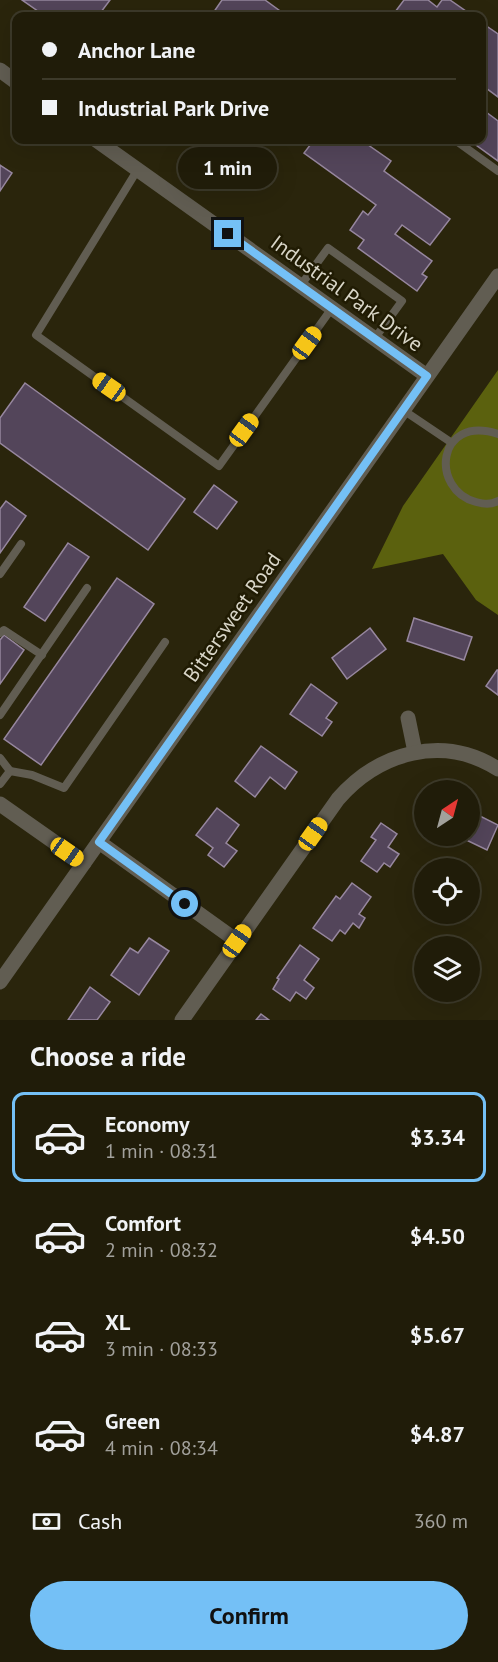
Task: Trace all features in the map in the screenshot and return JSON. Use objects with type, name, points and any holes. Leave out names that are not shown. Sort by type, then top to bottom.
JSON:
[{"type":"street","name":"Industrial Park Drive","points":[[102,144],[427,376]]},
{"type":"street","name":"Bittersweet Road","points":[[0,982],[498,276]]},
{"type":"street","points":[[408,718],[415,752]]},
{"type":"street","points":[[182,1020],[349,787],[362,776],[380,764],[415,752],[432,751],[470,755],[498,769]]},
{"type":"street","points":[[0,804],[84,863]]},
{"type":"street","points":[[99,842],[237,941]]},
{"type":"lane","points":[[461,144],[498,171]]},
{"type":"lane","points":[[138,169],[36,334],[219,466],[332,308]]},
{"type":"lane","points":[[301,285],[328,248],[402,301],[375,338]]},
{"type":"lane","points":[[403,410],[452,443]]},
{"type":"lane","points":[[498,434],[486,430],[473,430],[461,434],[446,453],[448,477],[460,495],[484,504],[498,501]]},
{"type":"lane","points":[[0,574],[21,544]]},
{"type":"lane","points":[[0,716],[87,588]]},
{"type":"lane","points":[[0,633],[4,630],[42,655]]},
{"type":"lane","points":[[0,758],[10,771],[32,775],[64,788],[165,642]]},
{"type":"lane","points":[[0,784],[10,771]]},
{"type":"green space","points":[[498,370],[498,615],[476,600],[443,554],[372,569],[403,506]]},
{"type":"building","points":[[22,0],[110,0],[101,12],[39,12]]},
{"type":"building","points":[[222,0],[265,0],[282,12],[214,12]]},
{"type":"building","points":[[404,0],[428,0],[437,7],[442,0],[450,0],[467,12],[395,12]]},
{"type":"building","points":[[486,26],[498,34],[498,97],[486,88]]},
{"type":"building","points":[[486,112],[498,121],[498,161],[475,144],[486,144]]},
{"type":"building","points":[[311,144],[367,144],[391,161],[384,171],[450,219],[430,245],[402,225],[395,234],[432,261],[422,274],[427,277],[417,291],[358,248],[364,240],[350,230],[363,211],[368,215],[376,205],[304,153]]},
{"type":"building","points":[[0,165],[12,173],[0,191]]},
{"type":"building","points":[[25,383],[185,499],[148,550],[0,443],[0,418]]},
{"type":"building","points":[[214,485],[237,502],[217,529],[194,512]]},
{"type":"building","points":[[6,501],[26,516],[0,553],[0,509]]},
{"type":"building","points":[[68,543],[89,557],[45,621],[24,607]]},
{"type":"building","points":[[117,578],[154,604],[41,765],[4,739]]},
{"type":"building","points":[[414,618],[472,637],[464,660],[407,641]]},
{"type":"building","points":[[370,628],[386,649],[347,679],[332,658]]},
{"type":"building","points":[[4,635],[24,650],[0,684],[0,640]]},
{"type":"building","points":[[498,670],[498,695],[486,686]]},
{"type":"building","points":[[311,684],[337,703],[326,718],[332,722],[322,736],[290,714]]},
{"type":"building","points":[[261,746],[297,772],[285,789],[270,777],[255,797],[235,781]]},
{"type":"building","points":[[217,808],[239,825],[226,843],[237,851],[224,867],[208,855],[213,848],[196,835]]},
{"type":"building","points":[[480,816],[498,825],[487,850],[479,846]]},
{"type":"building","points":[[381,823],[397,834],[388,847],[399,854],[390,867],[384,863],[377,872],[361,861],[376,840],[371,837]]},
{"type":"building","points":[[352,883],[371,897],[359,914],[365,918],[359,928],[353,923],[345,934],[340,930],[332,941],[313,928],[336,896],[340,899]]},
{"type":"building","points":[[149,938],[169,951],[139,995],[111,975],[130,948],[138,953]]},
{"type":"building","points":[[300,945],[319,959],[304,980],[314,988],[306,999],[296,992],[290,1001],[273,989],[279,979],[277,978]]},
{"type":"building","points":[[90,987],[110,1002],[97,1020],[68,1020]]},
{"type":"building","points":[[261,1014],[269,1020],[256,1020]]},
{"type":"route","points":[[185,904],[99,842],[427,376],[228,234]]}]
